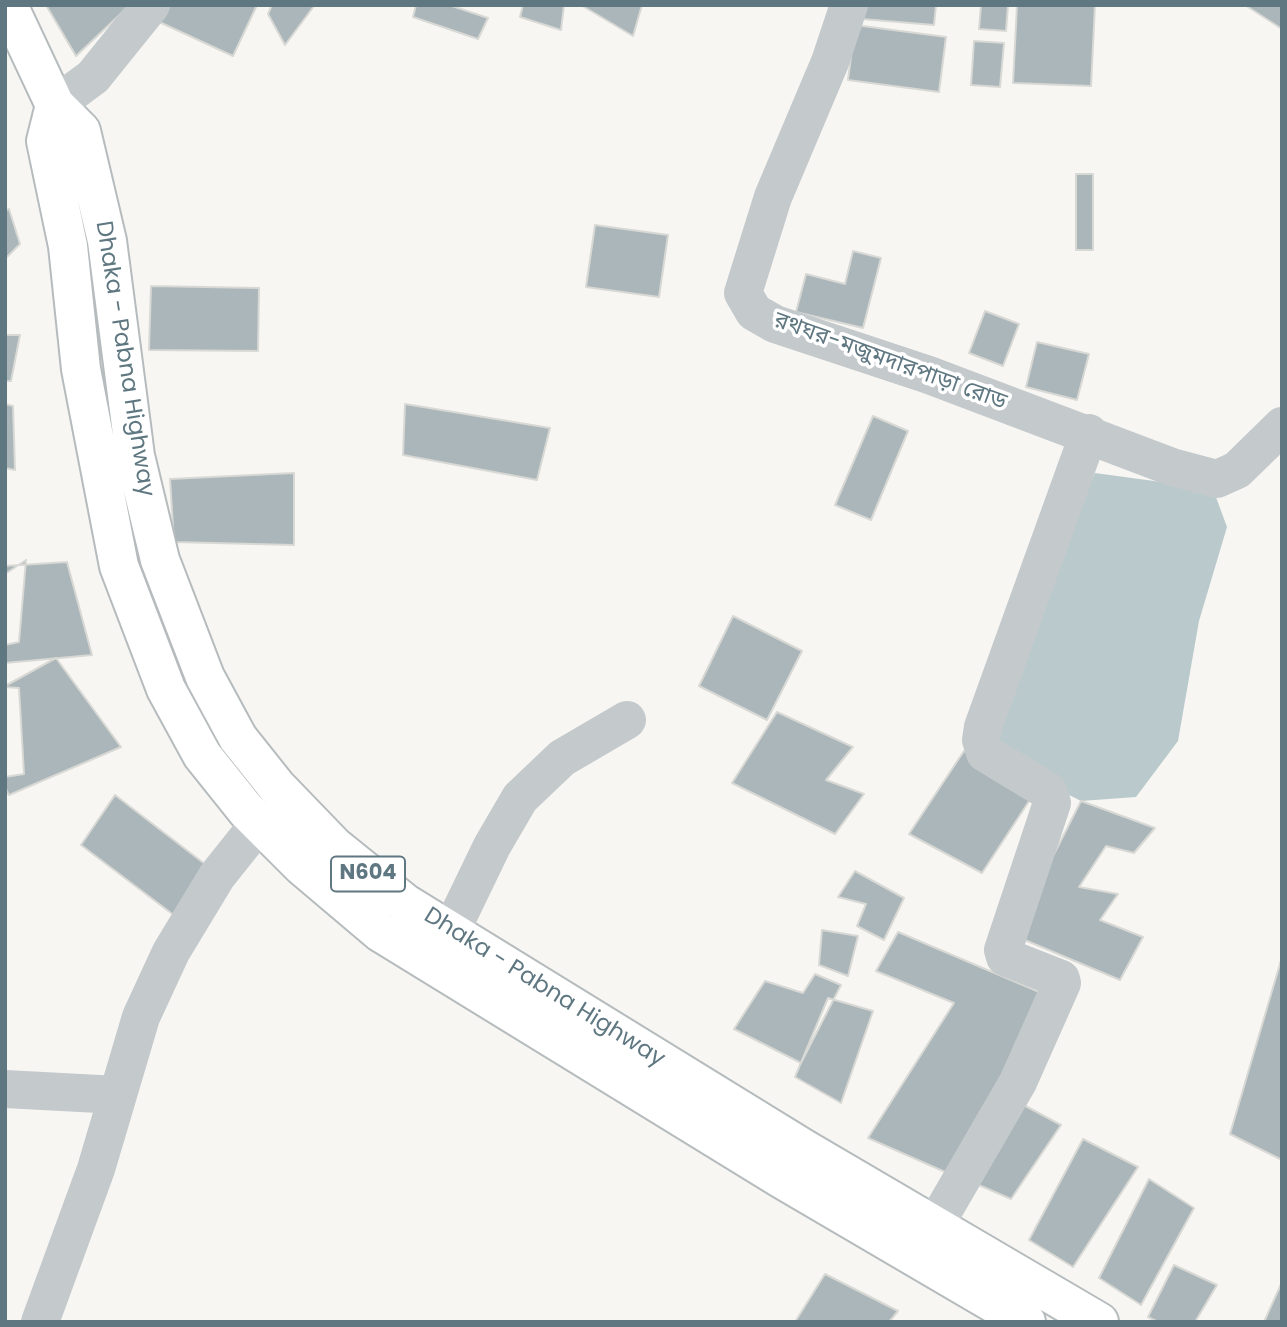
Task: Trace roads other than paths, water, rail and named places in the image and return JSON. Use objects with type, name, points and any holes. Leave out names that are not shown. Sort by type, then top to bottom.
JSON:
[{"type":"highway","name":"Dhaka - Pabna Highway","points":[[8,5],[55,105],[81,131],[107,241],[135,456],[160,561],[205,677],[238,738],[283,793],[334,846],[406,904],[804,1149],[1099,1322]]},
{"type":"highway","name":"Dhaka - Pabna Highway","points":[[55,105],[46,141],[68,246],[81,369],[119,566],[166,689],[202,755],[258,822],[302,866],[380,932],[782,1180],[1026,1322]]},
{"type":"street","points":[[55,105],[93,77],[151,5]]},
{"type":"street","name":"রথঘর-মজুমদারপাড়া রোড","points":[[849,5],[830,62],[773,197],[743,292],[754,312],[775,324],[1089,433],[1172,467],[1217,479],[1237,470],[1282,426]]},
{"type":"street","points":[[935,1225],[1018,1082],[1062,983],[1061,979],[1005,957],[1003,950],[1052,803],[1048,791],[985,753],[981,740],[983,727],[1089,433]]},
{"type":"street","points":[[451,931],[492,846],[520,798],[562,758],[627,720]]},
{"type":"street","points":[[40,1322],[96,1170],[141,1017],[171,952],[217,876],[283,793]]},
{"type":"street","points":[[5,1089],[118,1095]]}]
